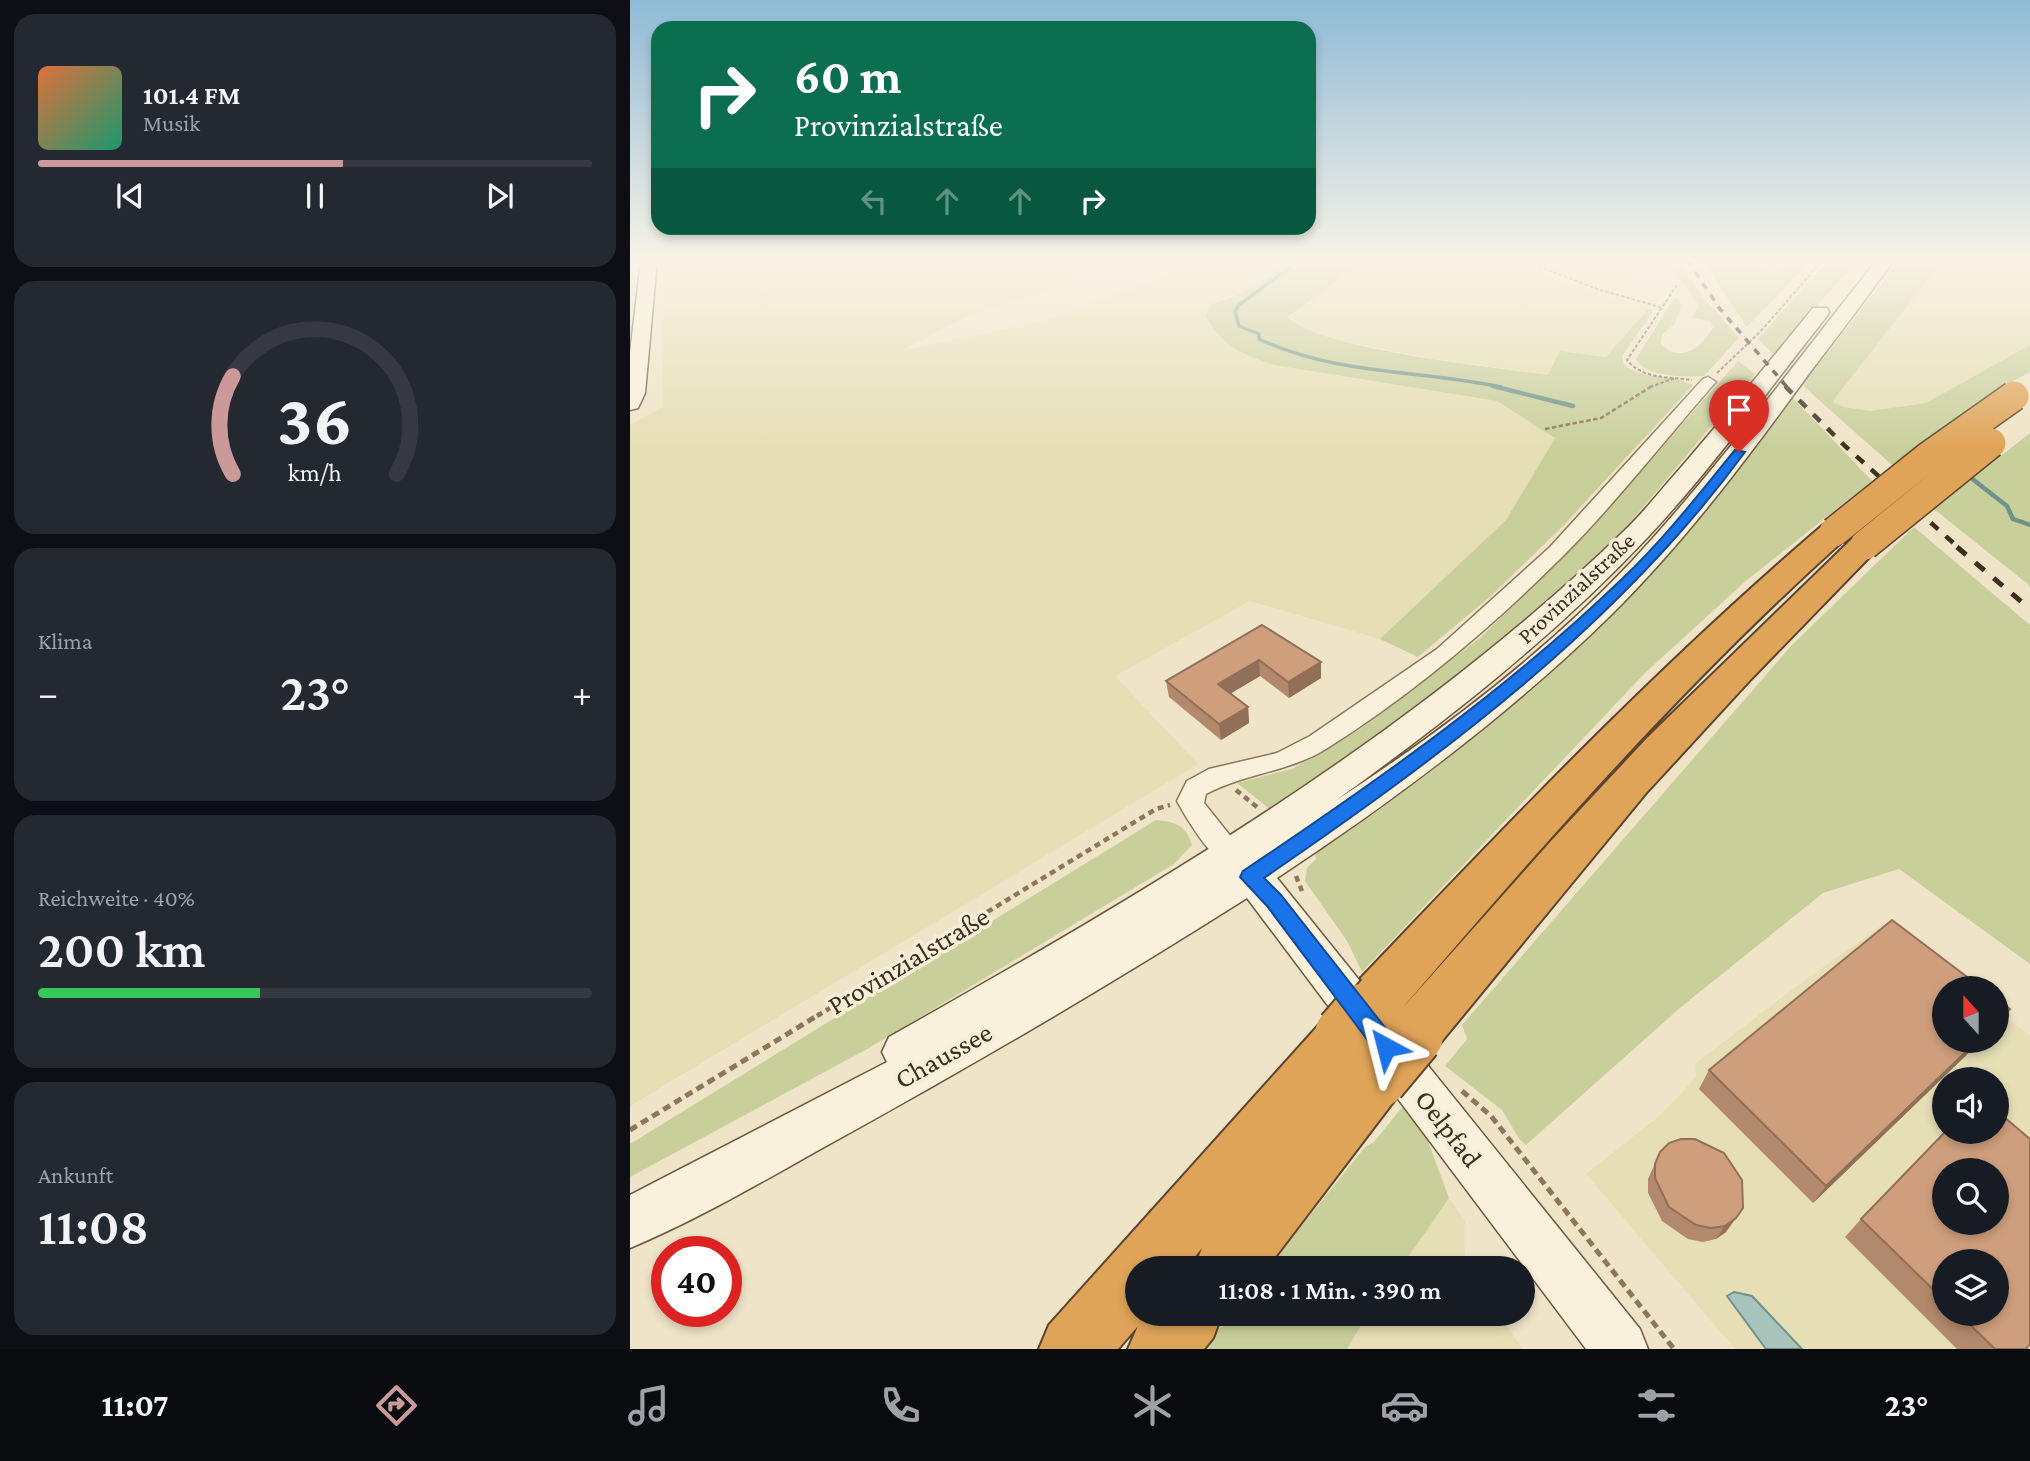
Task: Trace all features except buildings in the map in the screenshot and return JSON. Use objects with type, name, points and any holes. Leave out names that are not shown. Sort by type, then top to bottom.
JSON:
[{"type":"highway","points":[[1156,1256],[1561,861],[1661,749],[1770,635],[1850,539],[1958,467],[2025,398]]},
{"type":"highway","points":[[1235,1256],[1379,1036]]},
{"type":"highway","points":[[1073,1349],[1125,1290]]},
{"type":"highway","points":[[1162,1349],[1180,1326]]},
{"type":"main road","points":[[630,403],[636,383],[641,323]]},
{"type":"main road","name":"Provinzialstraße","points":[[1240,865],[1287,820],[1456,696],[1545,620],[1635,535],[1703,457],[1812,323]]},
{"type":"main road","name":"Provinzialstraße","points":[[1240,865],[1374,792],[1515,683],[1605,604],[1695,508],[1838,323]]},
{"type":"main road","name":"Chaussee","points":[[630,1209],[1030,980],[1240,865]]},
{"type":"main road","name":"Chaussee","points":[[630,1222],[771,1150],[1039,1003],[1240,865]]},
{"type":"main road","name":"Oelpfad","points":[[1240,865],[1274,901],[1620,1349]]},
{"type":"street","name":"Provinzialstraße","points":[[1191,801],[1196,788],[1218,776],[1284,760],[1319,743],[1445,654],[1557,551],[1712,378]]},
{"type":"street","points":[[1191,801],[1195,810],[1240,865]]},
{"type":"path","points":[[1650,323],[1627,359],[1638,370],[1676,378],[1712,378],[1768,323]]},
{"type":"path","points":[[1545,429],[1601,418],[1655,384],[1676,378]]},
{"type":"path","name":"Provinzialstraße","points":[[630,1130],[1156,809],[1191,801]]},
{"type":"shaded area","points":[[663,323],[954,323],[901,351],[1033,323],[1243,323],[1274,365],[1497,401],[1555,438],[1506,520],[1380,639],[1250,601],[1115,676],[1198,764],[630,1106],[630,425],[662,407]]},
{"type":"shaded area","points":[[1296,323],[1636,323],[1606,357],[1560,351],[1548,375],[1429,358],[1335,340],[1313,333]]},
{"type":"shaded area","points":[[1893,323],[2030,323],[2030,345],[1926,403],[1870,411],[1831,402]]},
{"type":"shaded area","points":[[1885,923],[1952,976],[1932,976],[1932,1054],[2009,1054],[2009,1019],[2030,1036],[2030,1349],[1735,1349],[1586,1174],[1658,1117],[1681,1094],[1696,1076],[1695,1064]]},
{"type":"shaded area","points":[[1449,1198],[1465,1221],[1465,1256],[1409,1256]]},
{"type":"shaded area","points":[[1361,1326],[1507,1326],[1523,1349],[1347,1349]]},
{"type":"green space","points":[[1210,323],[1296,323],[1335,339],[1370,348],[1548,375],[1560,351],[1606,357],[1636,323],[1645,323],[1622,356],[1624,365],[1641,373],[1693,385],[1565,524],[1492,595],[1418,657],[1380,639],[1506,520],[1555,438],[1497,401],[1274,365],[1234,348]]},
{"type":"green space","points":[[1658,323],[1675,323],[1662,335],[1661,344],[1676,353],[1697,347],[1713,327],[1711,323],[1726,323],[1739,338],[1704,376],[1657,373],[1648,370],[1636,359]]},
{"type":"green space","points":[[1772,323],[1801,323],[1773,354],[1758,339]]},
{"type":"green space","points":[[1851,323],[1894,323],[1832,402],[1870,411],[1926,403],[2030,345],[2030,372],[1997,390],[1892,465],[1802,385]]},
{"type":"green space","points":[[1738,361],[1755,374],[1624,530],[1546,602],[1414,712],[1271,810],[1237,783],[1292,769],[1360,729],[1480,638],[1573,547]]},
{"type":"green space","points":[[1793,398],[1872,481],[1747,580],[1645,673],[1362,972],[1347,941],[1305,881],[1307,868],[1316,859],[1313,843],[1501,712],[1648,579]]},
{"type":"green space","points":[[2030,433],[2030,586],[1934,509]]},
{"type":"green space","points":[[1914,527],[2030,625],[2030,964],[1899,869],[1823,893],[1681,1007],[1526,1145],[1520,1140],[1502,1110],[1445,1066],[1467,1039],[1462,1025],[1791,646]]},
{"type":"green space","points":[[1156,820],[1179,826],[1190,838],[1192,845],[1174,864],[869,1048],[630,1177],[630,1144]]},
{"type":"green space","points":[[1407,1101],[1419,1117],[1449,1198],[1409,1256],[1277,1256],[1365,1147],[1374,1142]]},
{"type":"green space","points":[[1222,1326],[1361,1326],[1347,1349],[1204,1349]]},
{"type":"water","points":[[1734,1292],[1752,1296],[1802,1349],[1766,1349],[1727,1296]]},
{"type":"waterway","points":[[1238,323],[1239,326],[1259,334],[1259,339],[1317,359],[1347,366],[1501,387]]},
{"type":"waterway","points":[[1493,386],[1573,406]]},
{"type":"waterway","points":[[1966,474],[2007,506],[2013,519],[2030,525]]},
{"type":"railway","points":[[1732,323],[1787,387]]},
{"type":"railway","points":[[1785,386],[1845,446],[1959,548]]},
{"type":"railway","points":[[1957,547],[2030,609]]},
{"type":"route","points":[[1386,1047],[1274,901],[1250,877],[1374,792],[1449,736],[1597,612],[1695,508],[1739,452]]}]
